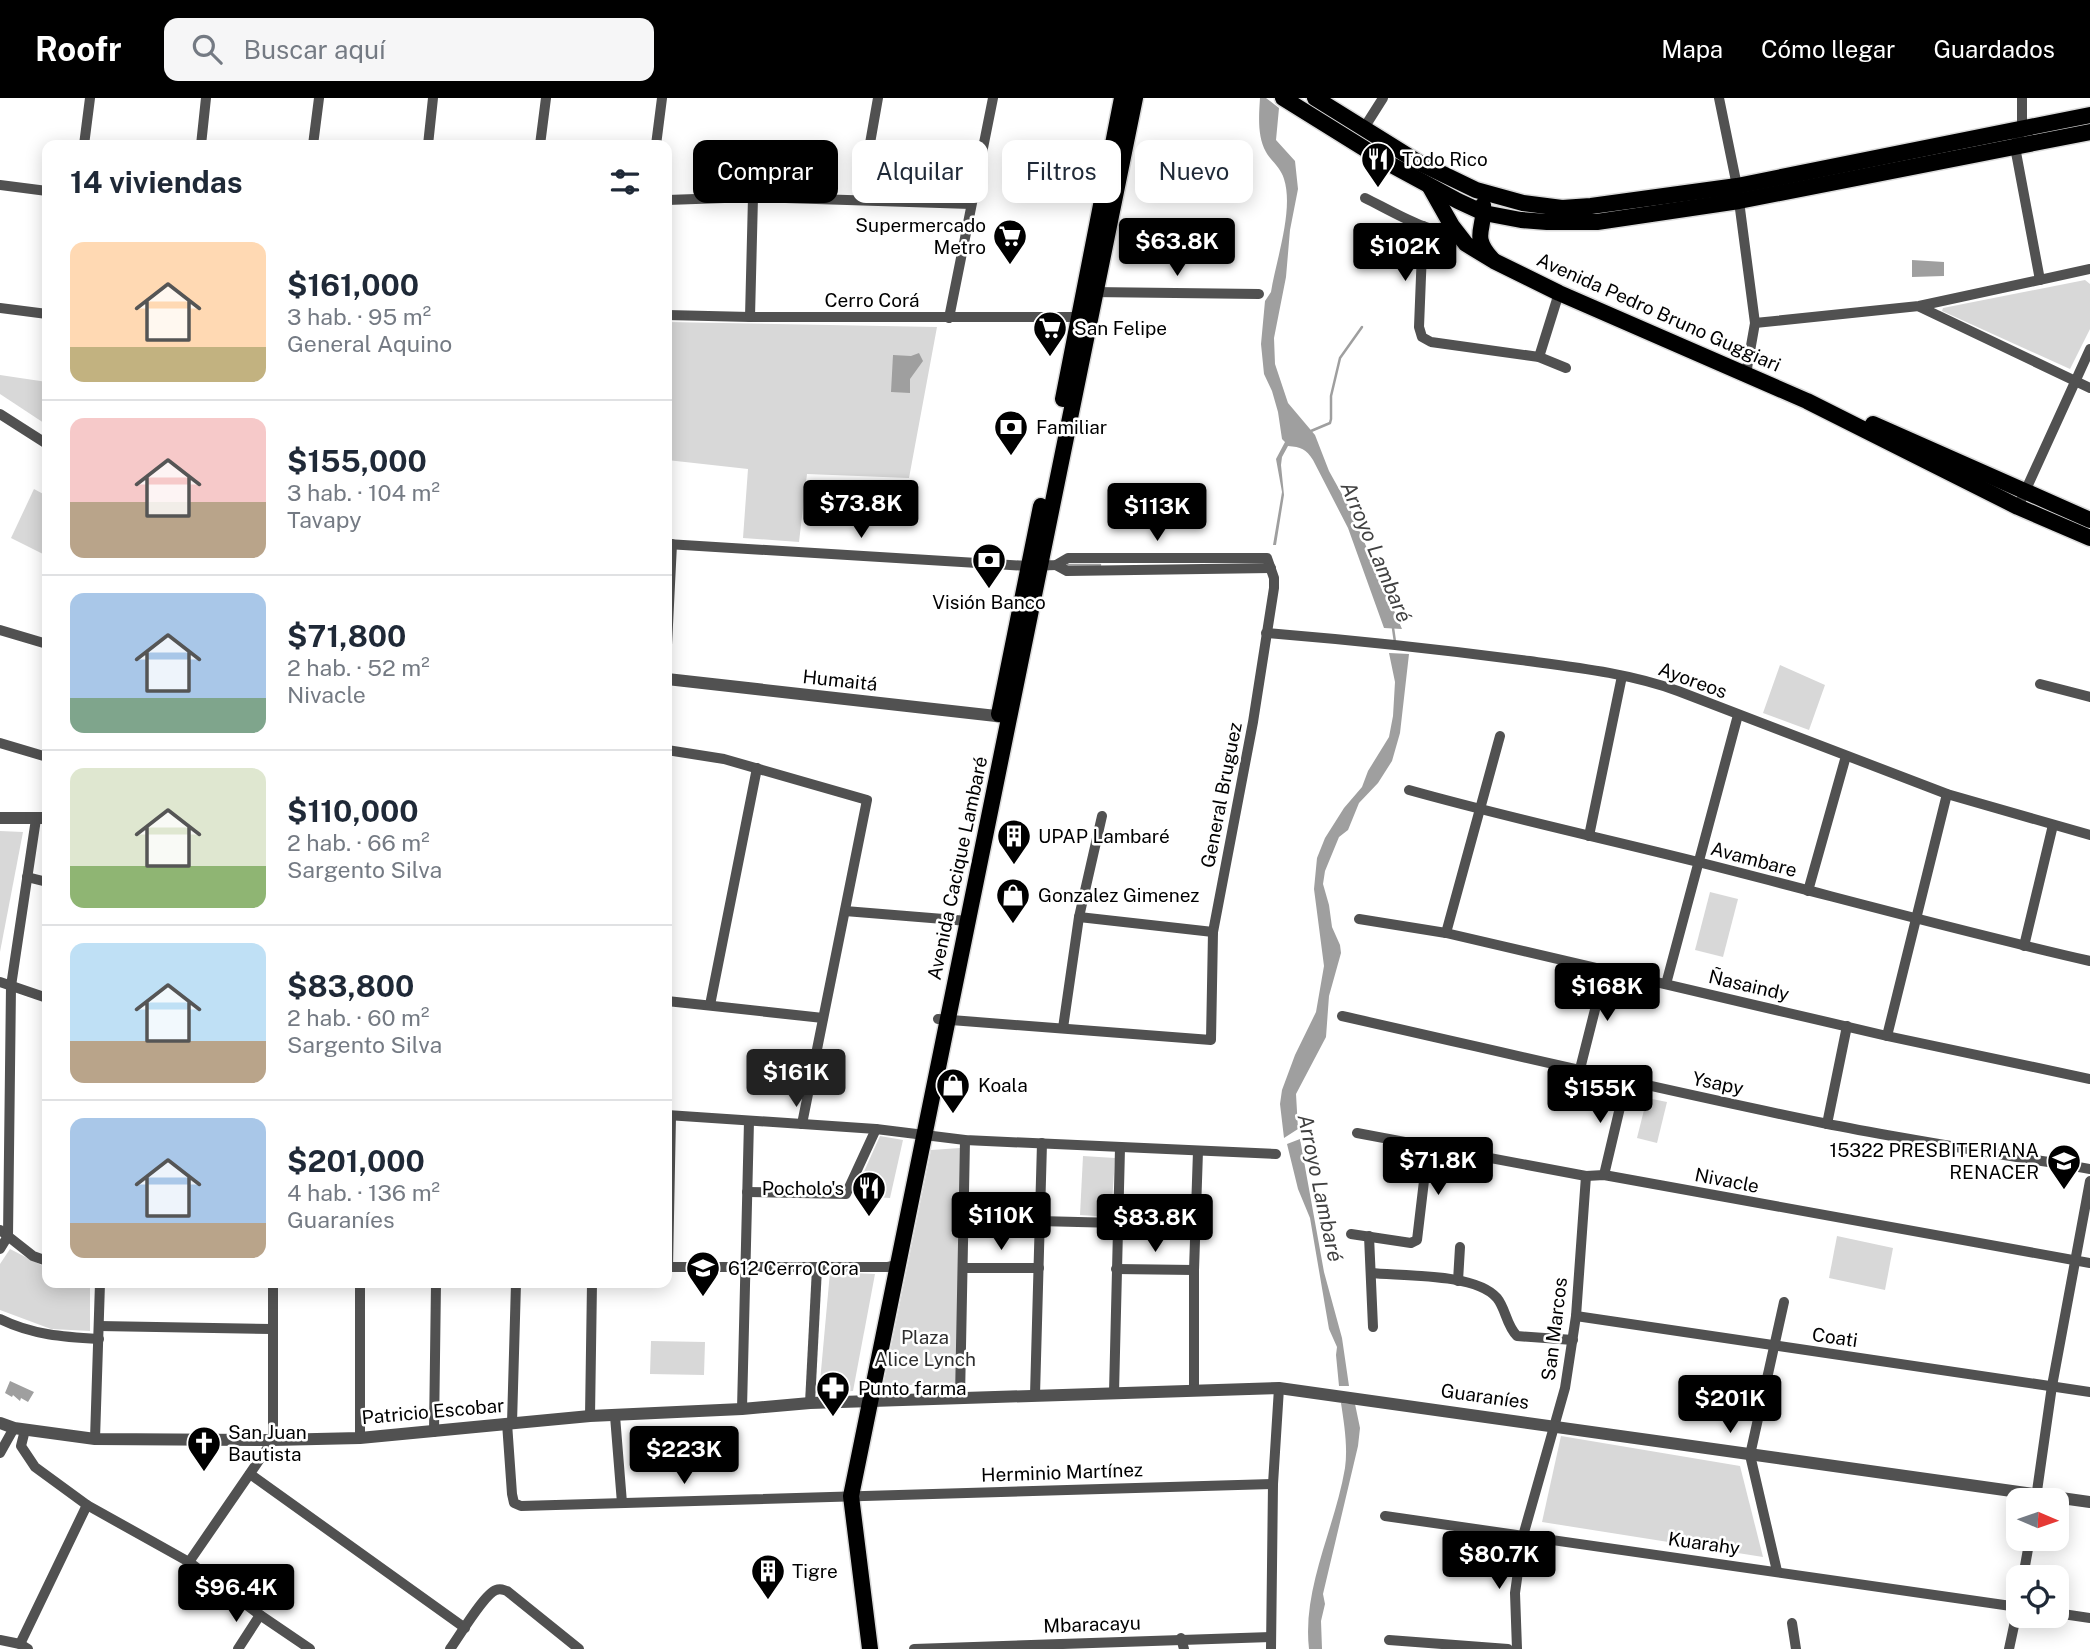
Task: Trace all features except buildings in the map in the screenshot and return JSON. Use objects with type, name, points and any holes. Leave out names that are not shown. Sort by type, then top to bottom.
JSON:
[{"type":"main road","name":"Avenida Cacique Lambaré","points":[[860,1649],[847,1496],[1004,717],[1041,565],[1057,434],[1089,292],[1122,98]]},
{"type":"main road","name":"Avenida Cacique Lambaré","points":[[1089,292],[1135,98]]},
{"type":"main road","points":[[1283,98],[1430,187],[1481,225],[1521,220],[1597,222],[1738,194],[2015,148],[2090,132]]},
{"type":"main road","points":[[1315,98],[1418,162],[1476,190],[1524,203],[1562,208],[1738,194],[2022,128],[2090,115]]},
{"type":"main road","points":[[1430,187],[1459,235],[1469,241],[1481,225]]},
{"type":"main road","points":[[1476,190],[1483,205],[1481,225],[1486,252],[1494,261]]},
{"type":"main road","name":"Avenida Pedro Bruno Guggiari","points":[[1459,235],[1471,248],[1559,293],[1808,401],[2020,500],[2090,538]]},
{"type":"main road","name":"Avenida Pedro Bruno Guggiari","points":[[2020,500],[2090,520]]},
{"type":"main road","name":"Avenida Cacique Lambaré","points":[[847,1496],[870,1649]]},
{"type":"street","points":[[85,140],[90,98]]},
{"type":"street","points":[[202,140],[206,98]]},
{"type":"street","points":[[314,140],[319,98]]},
{"type":"street","points":[[429,140],[433,98]]},
{"type":"street","points":[[541,140],[546,98]]},
{"type":"street","points":[[657,140],[662,98]]},
{"type":"street","points":[[871,140],[878,98]]},
{"type":"street","points":[[949,318],[993,98]]},
{"type":"street","points":[[1364,128],[1383,98]]},
{"type":"street","points":[[1719,98],[1738,194],[1755,323],[1746,373]]},
{"type":"street","points":[[2022,98],[2022,128],[2015,148],[2040,280]]},
{"type":"street","points":[[0,185],[42,190]]},
{"type":"street","points":[[1365,198],[1423,226],[1459,235]]},
{"type":"street","points":[[672,200],[693,199]]},
{"type":"street","points":[[750,317],[753,203]]},
{"type":"street","points":[[943,203],[971,204]]},
{"type":"street","points":[[1423,226],[1419,327],[1422,337],[1431,342],[1539,357],[1566,368]]},
{"type":"street","points":[[1755,323],[1919,306],[2090,269]]},
{"type":"street","points":[[1089,292],[1259,294]]},
{"type":"street","points":[[1539,357],[1559,293]]},
{"type":"street","points":[[1919,306],[2090,388]]},
{"type":"street","points":[[0,307],[42,313]]},
{"type":"street","name":"Cerro Corá","points":[[672,314],[750,317],[1084,317]]},
{"type":"street","points":[[2020,500],[2090,349]]},
{"type":"street","points":[[0,414],[42,441]]},
{"type":"street","points":[[672,544],[1041,565]]},
{"type":"street","name":"General Bruguez","points":[[1041,565],[1067,571],[1269,563],[1274,588],[1254,722],[1213,932],[1211,1040],[1063,1028]]},
{"type":"street","points":[[0,630],[42,643]]},
{"type":"street","name":"Ayoreos","points":[[1266,632],[1413,645],[1553,664],[1663,685],[1947,794],[2090,835]]},
{"type":"street","points":[[1589,836],[1622,676]]},
{"type":"street","name":"Humaitá","points":[[672,681],[1004,717]]},
{"type":"street","points":[[2040,684],[2090,697]]},
{"type":"street","points":[[1666,984],[1738,715]]},
{"type":"street","points":[[1446,933],[1500,736]]},
{"type":"street","points":[[0,743],[42,756]]},
{"type":"street","points":[[672,751],[724,759],[867,800],[802,1124]]},
{"type":"street","points":[[1808,891],[1846,756]]},
{"type":"street","points":[[710,1005],[757,768]]},
{"type":"street","name":"Avambare","points":[[1409,790],[1917,920],[2090,961]]},
{"type":"street","points":[[1887,1036],[1947,794]]},
{"type":"street","points":[[943,1020],[1063,1028],[1079,918],[1102,816]]},
{"type":"street","points":[[0,818],[41,818],[27,877],[11,986],[4,1233],[0,1249]]},
{"type":"street","points":[[2024,946],[2053,825]]},
{"type":"street","points":[[27,877],[42,881]]},
{"type":"street","points":[[845,911],[963,920]]},
{"type":"street","points":[[1079,918],[1213,932]]},
{"type":"street","name":"Ñasaindy","points":[[1359,919],[1446,933],[1887,1036],[2090,1079]]},
{"type":"street","points":[[1580,1069],[1605,970]]},
{"type":"street","points":[[0,982],[42,996]]},
{"type":"street","points":[[672,1001],[824,1018]]},
{"type":"street","name":"Ysapy","points":[[1342,1016],[1580,1069],[1626,1082],[1827,1124],[2090,1170]]},
{"type":"street","points":[[1827,1124],[1847,1026]]},
{"type":"street","points":[[1604,1175],[1626,1082]]},
{"type":"street","points":[[672,1115],[876,1129],[965,1140],[1276,1154]]},
{"type":"street","points":[[742,1409],[749,1121]]},
{"type":"street","points":[[747,1192],[846,1194],[876,1129]]},
{"type":"street","name":"Nivacle","points":[[1357,1133],[2090,1263]]},
{"type":"street","points":[[960,1398],[965,1140]]},
{"type":"street","points":[[1035,1395],[1042,1143]]},
{"type":"street","points":[[1351,1234],[1412,1243],[1417,1240],[1427,1147]]},
{"type":"street","points":[[1115,1393],[1120,1148]]},
{"type":"street","points":[[1194,1390],[1198,1152]]},
{"type":"street","name":"San Marcos","points":[[1517,1649],[1515,1594],[1523,1536],[1565,1388],[1573,1340],[1586,1175]]},
{"type":"street","points":[[2038,1488],[2052,1386],[2090,1181]]},
{"type":"street","points":[[1039,1221],[1117,1223]]},
{"type":"street","points":[[4,1233],[33,1256],[42,1259]]},
{"type":"street","points":[[1369,1236],[1373,1327]]},
{"type":"street","points":[[1458,1280],[1460,1247]]},
{"type":"street","points":[[672,1267],[893,1266]]},
{"type":"street","points":[[810,1403],[817,1268]]},
{"type":"street","points":[[963,1268],[1039,1268]]},
{"type":"street","points":[[1116,1269],[1194,1270]]},
{"type":"street","points":[[1371,1273],[1458,1280],[1486,1289],[1498,1299],[1511,1330],[1517,1336],[1573,1340]]},
{"type":"street","points":[[96,1438],[100,1288]]},
{"type":"street","points":[[189,1562],[273,1440],[273,1288]]},
{"type":"street","points":[[360,1288],[360,1438]]},
{"type":"street","points":[[434,1432],[436,1288]]},
{"type":"street","points":[[510,1423],[516,1288]]},
{"type":"street","points":[[590,1416],[592,1288]]},
{"type":"street","points":[[1777,1571],[1750,1455],[1784,1302]]},
{"type":"street","name":"Coati","points":[[1576,1316],[2090,1392]]},
{"type":"street","points":[[0,1319],[27,1331],[47,1336],[99,1339]]},
{"type":"street","points":[[99,1326],[272,1329]]},
{"type":"street","points":[[1271,1649],[1273,1484],[1279,1388]]},
{"type":"street","name":"Guaraníes","points":[[865,1401],[1279,1388],[1366,1398],[2006,1492]]},
{"type":"street","name":"Patricio Escobar","points":[[0,1423],[20,1429],[96,1438],[360,1438],[590,1416],[865,1401]]},
{"type":"street","points":[[615,1416],[622,1503]]},
{"type":"street","name":"Herminio Martínez","points":[[510,1423],[513,1500],[521,1506],[1273,1484]]},
{"type":"street","points":[[0,1453],[20,1429]]},
{"type":"street","points":[[20,1429],[21,1446],[35,1467],[87,1504],[189,1562],[310,1649]]},
{"type":"street","points":[[250,1474],[465,1628]]},
{"type":"street","name":"Guaraníes","points":[[2069,1500],[2090,1502]]},
{"type":"street","points":[[0,1640],[24,1647],[87,1504]]},
{"type":"street","name":"Kuarahy","points":[[1385,1516],[2006,1605]]},
{"type":"street","points":[[450,1649],[492,1592],[500,1589],[508,1591],[579,1649]]},
{"type":"street","points":[[238,1649],[260,1615]]},
{"type":"street","points":[[2069,1615],[2090,1618]]},
{"type":"street","points":[[1791,1623],[1796,1649]]},
{"type":"street","points":[[2009,1649],[2014,1628]]},
{"type":"street","name":"Mbaracayu","points":[[914,1649],[1271,1637]]},
{"type":"street","points":[[1181,1638],[1184,1649]]},
{"type":"street","points":[[1389,1640],[1508,1649]]},
{"type":"green space","points":[[2085,280],[2090,284],[2090,329],[2070,369],[1942,311],[1943,308]]},
{"type":"green space","points":[[672,322],[937,327],[909,478],[807,474],[799,542],[743,538],[748,469],[672,461]]},
{"type":"green space","points":[[0,375],[42,381],[42,422],[0,394]]},
{"type":"green space","points":[[34,489],[42,493],[42,554],[11,538]]},
{"type":"green space","points":[[1780,665],[1825,685],[1809,730],[1763,713]]},
{"type":"green space","points":[[0,831],[23,832],[0,952]]},
{"type":"green space","points":[[1710,892],[1738,899],[1723,957],[1695,950]]},
{"type":"green space","points":[[1647,1098],[1667,1102],[1657,1143],[1637,1138]]},
{"type":"green space","points":[[880,1136],[903,1140],[890,1198],[853,1196]]},
{"type":"green space","name":"Plaza Alice Lynch","points":[[960,1148],[957,1383],[883,1386],[931,1150]]},
{"type":"green space","points":[[1083,1156],[1115,1158],[1111,1217],[1080,1215]]},
{"type":"green space","points":[[1837,1236],[1893,1248],[1885,1290],[1829,1278]]},
{"type":"green space","points":[[10,1249],[42,1265],[42,1288],[90,1288],[90,1331],[51,1329],[0,1310],[0,1264]]},
{"type":"green space","points":[[830,1272],[875,1274],[853,1391],[819,1393]]},
{"type":"green space","points":[[651,1341],[705,1342],[704,1375],[650,1374]]},
{"type":"green space","points":[[1561,1436],[1740,1466],[1763,1557],[1542,1522]]},
{"type":"shaded area","points":[[1260,98],[1266,98],[1279,108],[1276,140],[1295,161],[1298,189],[1290,230],[1286,277],[1274,338],[1275,364],[1288,403],[1315,435],[1402,629],[1384,628],[1348,528],[1313,460],[1303,449],[1296,447],[1288,446],[1282,457],[1284,495],[1276,545],[1273,545],[1282,492],[1276,459],[1285,442],[1282,439],[1272,391],[1264,374],[1261,344],[1265,301],[1271,292],[1286,220],[1287,191],[1283,175],[1266,152],[1261,139]]},
{"type":"shaded area","points":[[1912,260],[1944,262],[1944,276],[1912,277]]},
{"type":"shaded area","points":[[919,353],[923,361],[910,379],[910,393],[891,392],[893,355],[911,356]]},
{"type":"shaded area","points":[[1389,653],[1409,654],[1400,733],[1392,761],[1378,783],[1359,803],[1348,830],[1339,837],[1325,871],[1323,884],[1332,927],[1341,953],[1329,996],[1326,1037],[1296,1094],[1298,1129],[1284,1138],[1280,1104],[1282,1090],[1316,1012],[1324,966],[1314,889],[1317,858],[1325,838],[1344,808],[1362,787],[1368,771],[1389,737],[1395,682]]},
{"type":"shaded area","points":[[1300,1139],[1324,1272],[1342,1338],[1349,1386],[1339,1386],[1337,1347],[1329,1329],[1310,1218],[1298,1189],[1287,1144]]},
{"type":"shaded area","points":[[10,1381],[34,1392],[28,1402],[5,1393]]},
{"type":"shaded area","points":[[1341,1403],[1355,1404],[1360,1428],[1358,1446],[1323,1594],[1325,1604],[1321,1621],[1322,1649],[1309,1649],[1310,1603],[1345,1468],[1346,1443]]},
{"type":"waterway","points":[[1311,431],[1330,423],[1331,396],[1340,358],[1362,327]]},
{"type":"waterway","points":[[1068,565],[1100,565]]},
{"type":"waterway","name":"Arroyo Lambaré","points":[[1393,628],[1395,642]]},
{"type":"place","name":"Todo Rico","points":[[1378,189]]},
{"type":"place","name":"Supermercado Metro","points":[[1010,266]]},
{"type":"place","name":"San Felipe","points":[[1050,358]]},
{"type":"place","name":"Familiar","points":[[1011,457]]},
{"type":"place","name":"Visión Banco","points":[[989,590]]},
{"type":"place","name":"UPAP Lambaré","points":[[1014,866]]},
{"type":"place","name":"Gonzalez Gimenez","points":[[1013,925]]},
{"type":"place","name":"Koala","points":[[953,1115]]},
{"type":"place","name":"15322 PRESBITERIANA RENACER","points":[[2064,1191]]},
{"type":"place","name":"Pocholo's","points":[[869,1218]]},
{"type":"place","name":"612 Cerro Cora","points":[[703,1298]]},
{"type":"place","name":"Punto farma","points":[[833,1418]]},
{"type":"place","name":"San Juan Bautista","points":[[204,1473]]},
{"type":"place","name":"Tigre","points":[[768,1601]]}]
